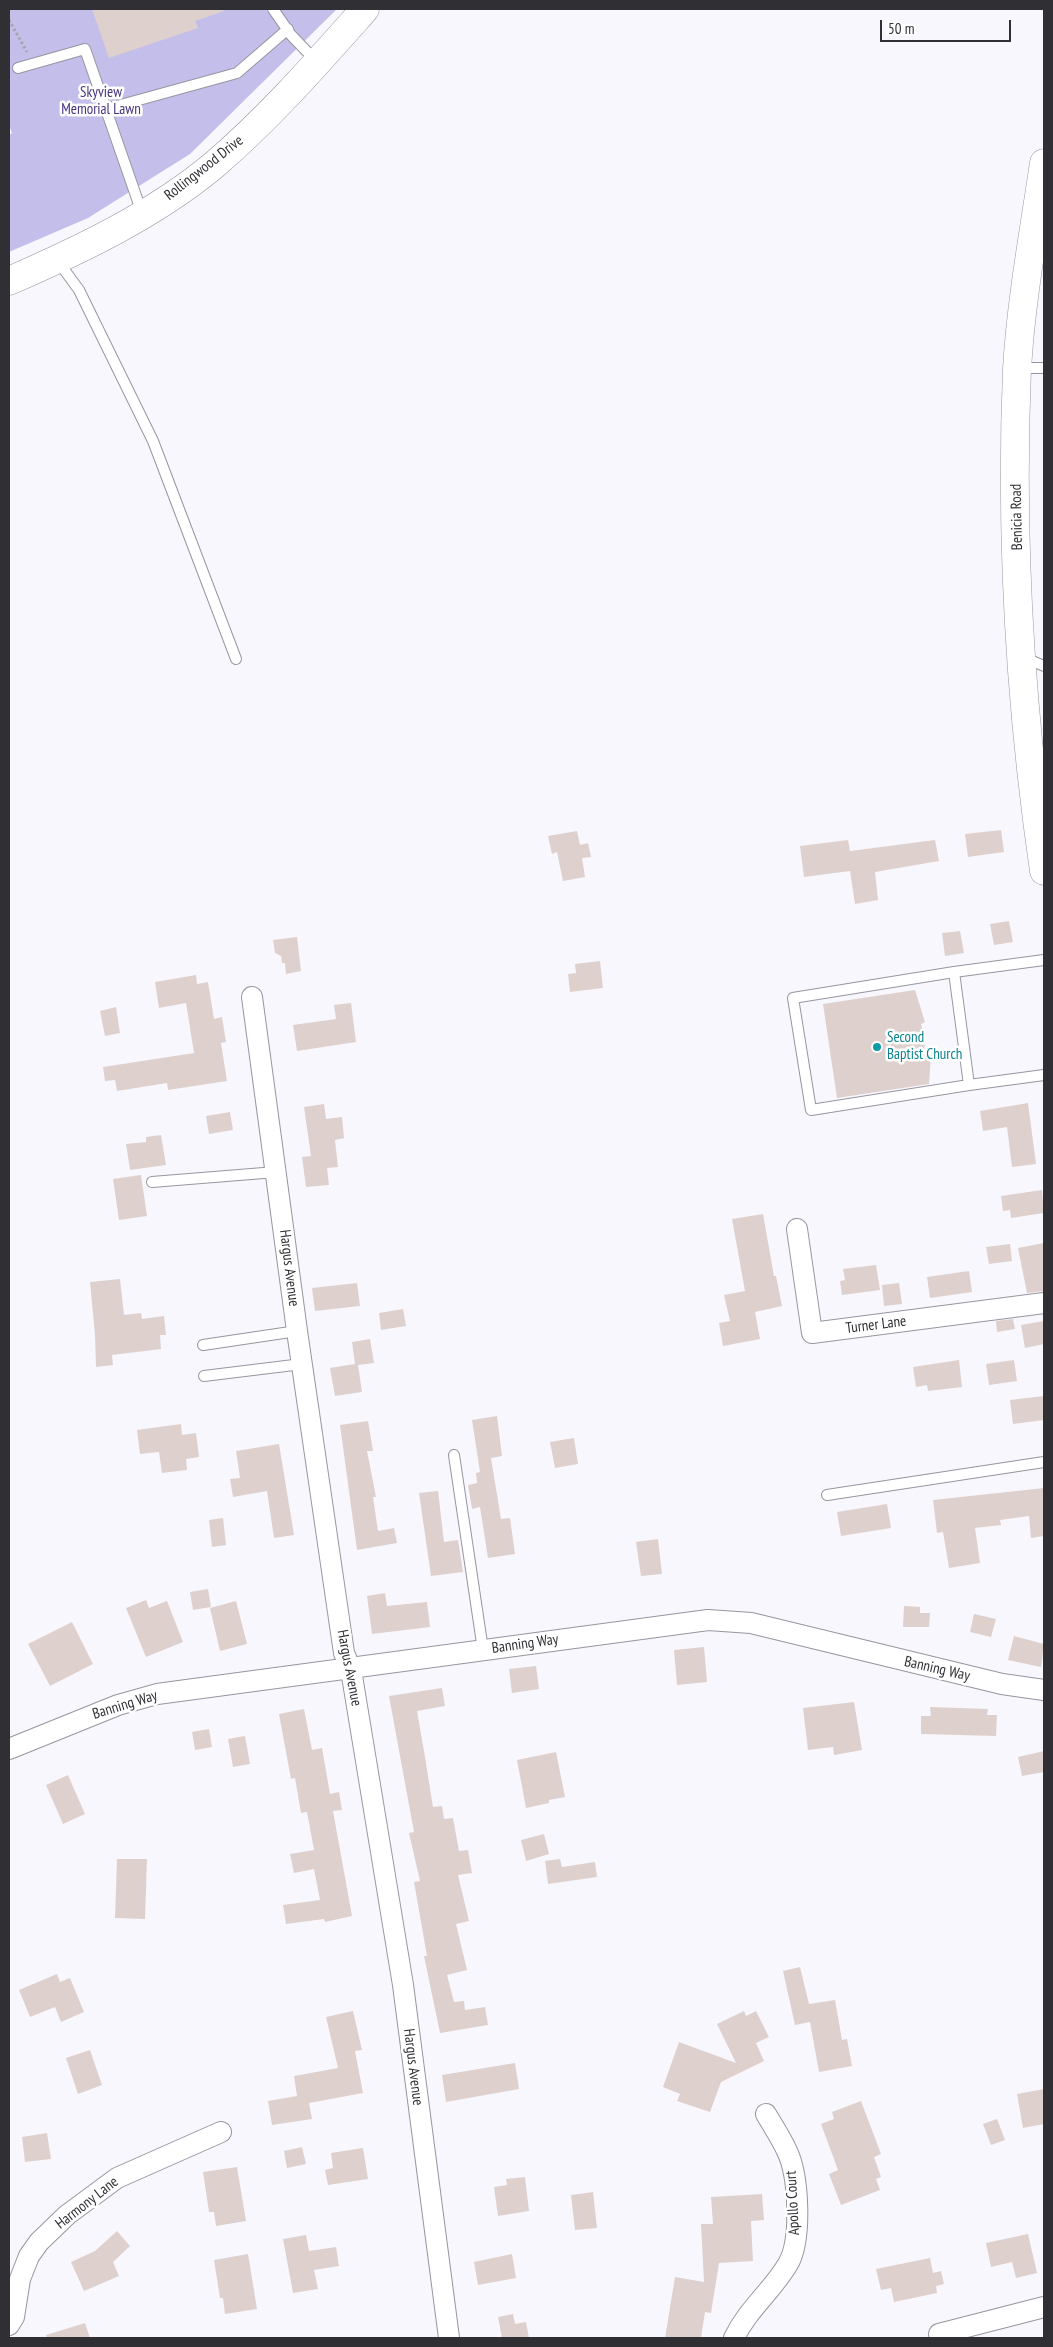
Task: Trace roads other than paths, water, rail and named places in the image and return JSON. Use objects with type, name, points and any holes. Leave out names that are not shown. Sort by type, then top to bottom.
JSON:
[{"type":"main road","name":"Rollingwood Drive","points":[[9,281],[57,260],[143,214],[212,166],[259,125],[364,9]]},
{"type":"main road","name":"Benicia Road","points":[[1044,163],[1030,252],[1018,368],[1016,523],[1032,661],[1044,871]]},
{"type":"street","name":"Hargus Avenue","points":[[252,997],[297,1331],[344,1653],[351,1670],[403,1985],[449,2338]]},
{"type":"street","name":"Turner Lane","points":[[797,1229],[812,1333],[1044,1303]]},
{"type":"street","name":"Banning Way","points":[[9,1749],[118,1704],[137,1699],[271,1678],[351,1670],[708,1620],[735,1621],[1002,1684],[1044,1690]]},
{"type":"street","name":"Apollo Court","points":[[734,2338],[744,2318],[776,2282],[789,2262],[796,2240],[797,2213],[794,2172],[788,2152],[766,2114]]},
{"type":"street","name":"Harmony Lane","points":[[9,2325],[14,2317],[20,2279],[29,2256],[39,2242],[68,2215],[117,2178],[221,2132]]},
{"type":"street","points":[[938,2334],[1044,2307]]},
{"type":"lane","points":[[273,9],[288,29],[318,62]]},
{"type":"lane","points":[[106,110],[237,73],[288,29]]},
{"type":"lane","points":[[18,68],[86,50],[143,214]]},
{"type":"lane","points":[[57,260],[79,290],[154,441],[236,659]]},
{"type":"lane","points":[[1018,368],[1044,368]]},
{"type":"lane","points":[[1044,960],[954,972],[793,998],[811,1110],[1044,1075]]},
{"type":"lane","points":[[954,972],[969,1085]]},
{"type":"lane","points":[[152,1182],[276,1172]]},
{"type":"lane","points":[[203,1344],[297,1331]]},
{"type":"lane","points":[[204,1376],[302,1364]]},
{"type":"lane","points":[[454,1455],[483,1650]]},
{"type":"lane","points":[[828,1495],[1044,1462]]},
{"type":"place","name":"Second Baptist Church","points":[[877,1047]]},
{"type":"park label","name":"Skyview Memorial Lawn","points":[[101,102]]}]
